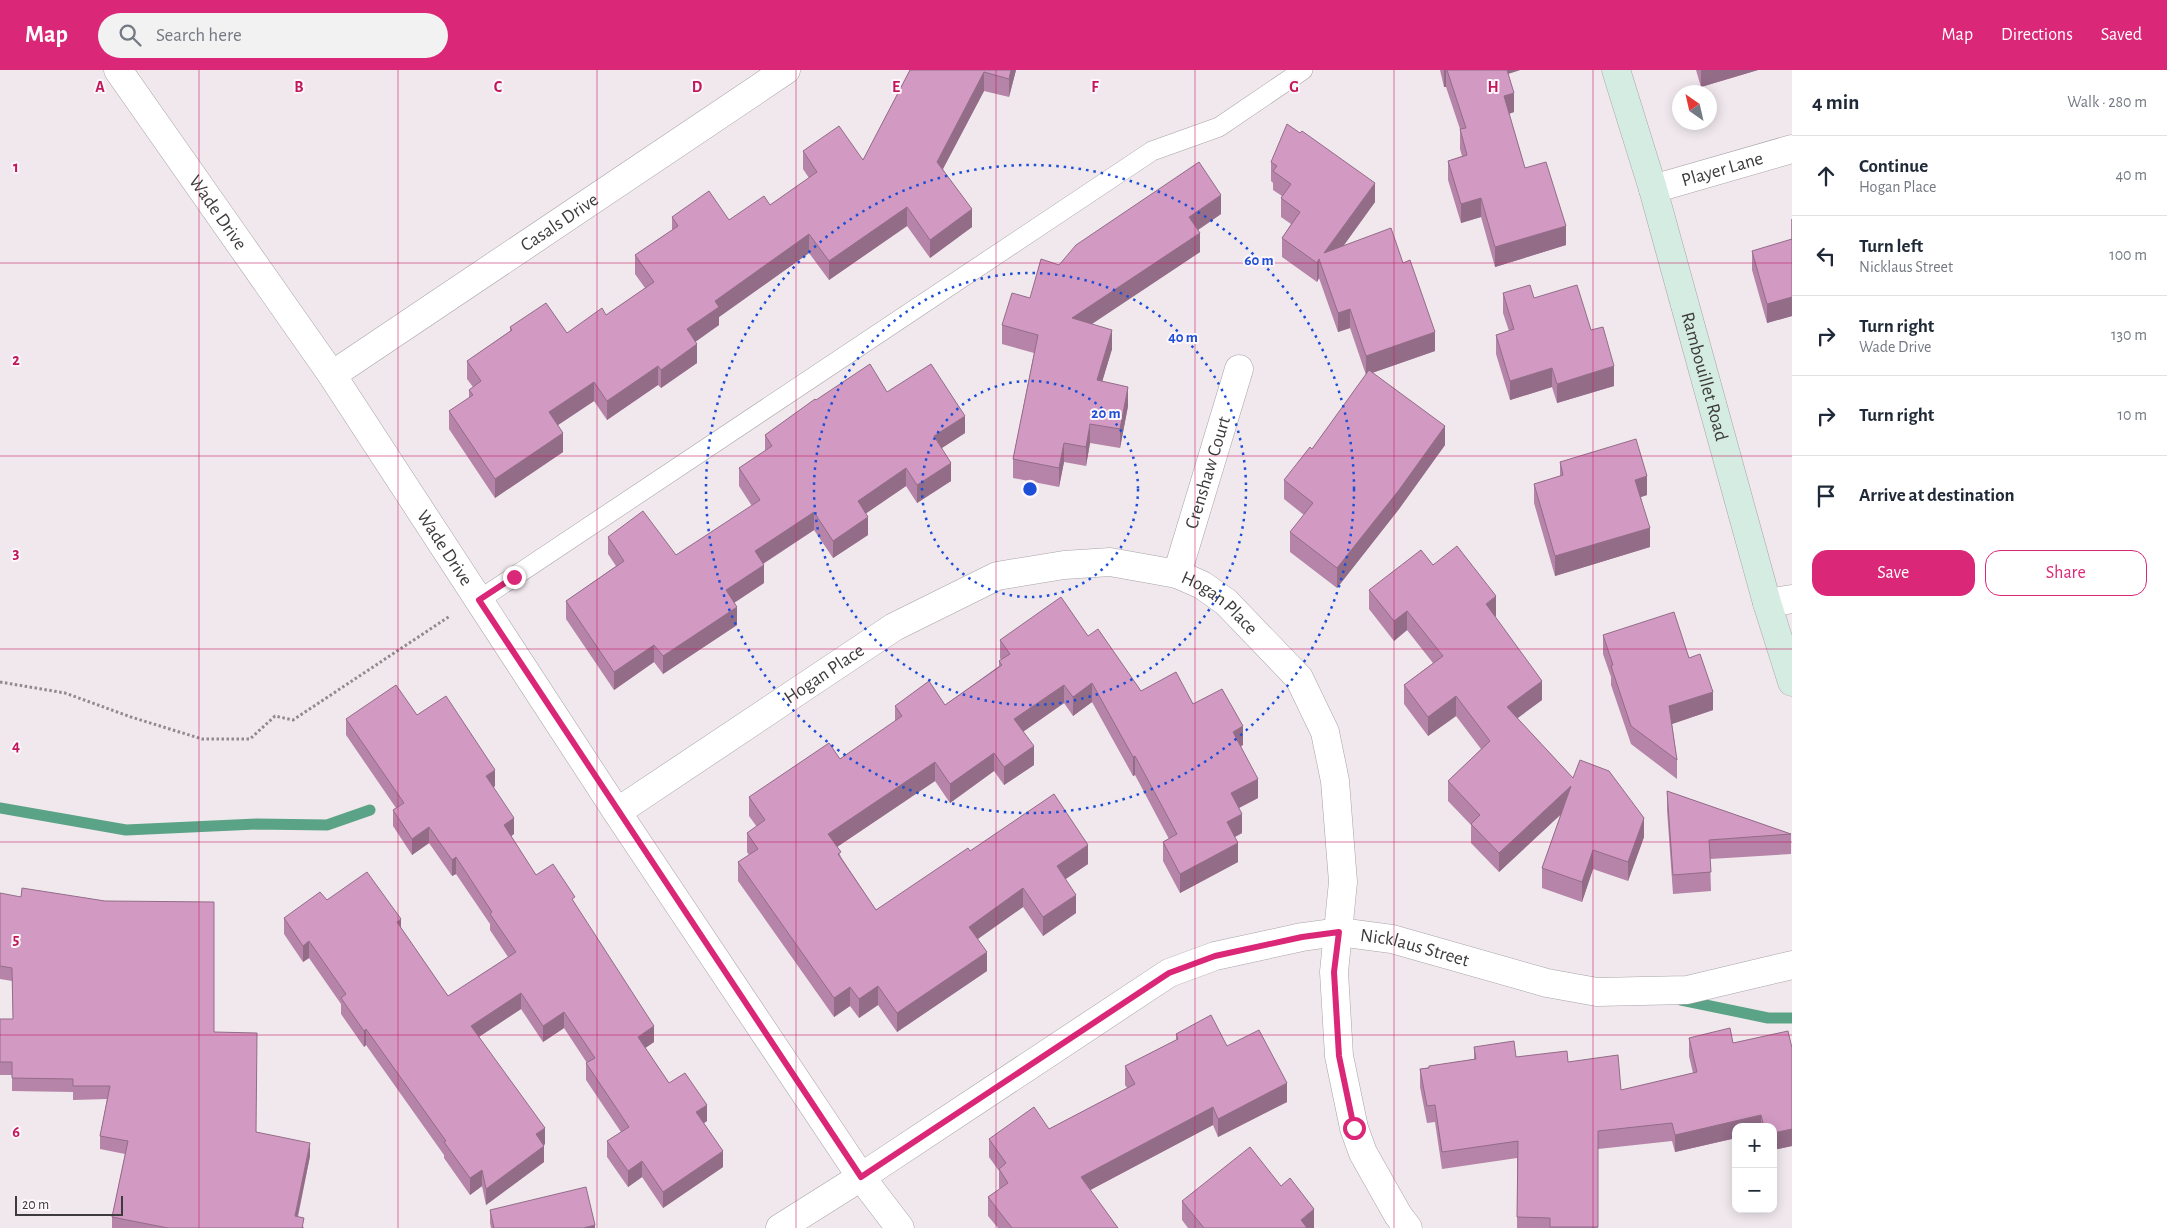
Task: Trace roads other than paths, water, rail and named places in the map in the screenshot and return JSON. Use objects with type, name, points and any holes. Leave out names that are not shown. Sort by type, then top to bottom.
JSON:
[{"type":"street","name":"Wade Drive","points":[[118,70],[332,375],[617,812],[861,1177],[900,1228]]},
{"type":"street","name":"Casals Drive","points":[[332,375],[786,70]]},
{"type":"street","name":"Rambouillet Road","points":[[1616,70],[1780,601],[1792,682]]},
{"type":"street","name":"Player Lane","points":[[1654,189],[1792,149]]},
{"type":"street","name":"Crenshaw Court","points":[[1177,574],[1239,369]]},
{"type":"street","name":"Hogan Place","points":[[617,812],[894,627],[997,576],[1064,565],[1110,562],[1177,574],[1202,585],[1226,602],[1298,678],[1325,732],[1335,781],[1343,882],[1334,972],[1339,1056],[1354,1128],[1363,1153],[1398,1215],[1408,1228]]},
{"type":"street","name":"Nicklaus Street","points":[[780,1228],[861,1177],[1169,973],[1215,956],[1302,937],[1339,932],[1392,939],[1547,983],[1597,992],[1687,990],[1792,965]]},
{"type":"lane","points":[[479,600],[1152,151],[1219,127],[1303,70]]},
{"type":"waterway","points":[[0,808],[126,830],[257,824],[327,825],[370,810]]},
{"type":"waterway","points":[[1681,1000],[1768,1018],[1792,1018]]}]
